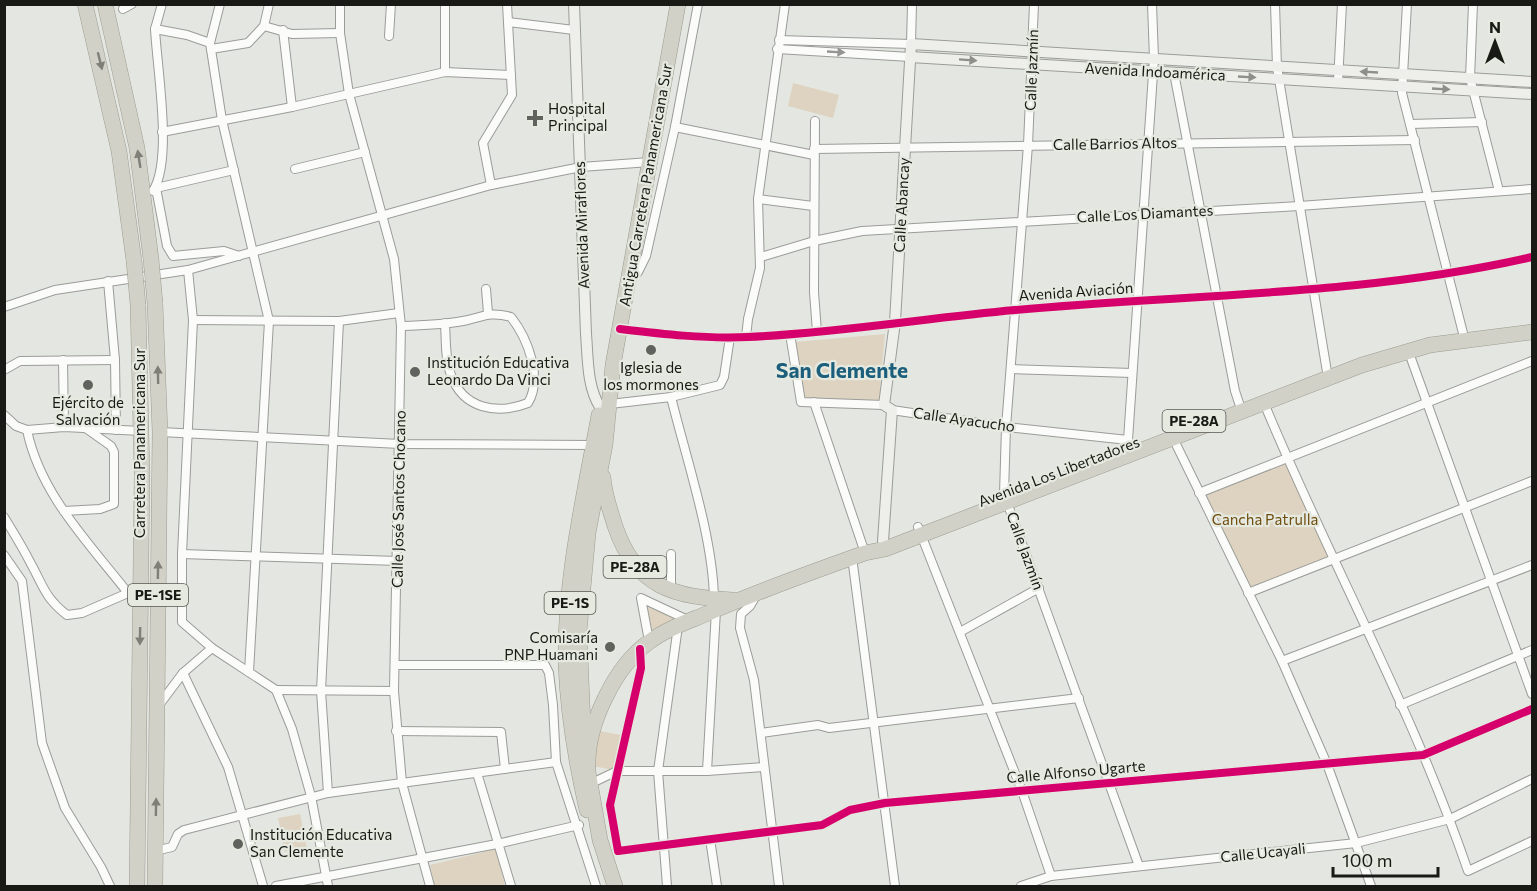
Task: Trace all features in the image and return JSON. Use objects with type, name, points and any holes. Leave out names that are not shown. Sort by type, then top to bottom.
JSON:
[{"type":"highway","name":"Carretera Panamericana Sur","points":[[85,4],[119,151],[138,305],[141,431],[137,886]]},
{"type":"highway","name":"Carretera Panamericana Sur","points":[[105,4],[151,194],[151,259],[160,432],[155,886]]},
{"type":"highway","name":"Antigua Carretera Panamericana Sur","points":[[615,886],[600,840],[588,813],[581,786],[572,735],[567,681],[567,632],[594,445],[605,405],[620,329],[678,4]]},
{"type":"highway","name":"Avenida Los Libertadores","points":[[588,765],[591,729],[610,688],[645,645],[713,607],[758,593],[858,555],[885,549],[920,531],[1131,446],[1240,408],[1397,345],[1464,335],[1531,333]]},
{"type":"highway","name":"Avenida Los Libertadores","points":[[1131,446],[1173,438],[1240,408],[1264,403],[1327,374],[1464,335]]},
{"type":"highway","name":"Antigua Carretera Panamericana Sur","points":[[600,840],[592,783],[584,748],[579,632],[582,536],[602,463],[605,405]]},
{"type":"highway","name":"PE-28A","points":[[602,463],[604,491],[619,538],[636,567],[653,583],[713,607]]},
{"type":"highway","name":"PE-28A","points":[[582,536],[606,531],[619,538]]},
{"type":"highway","name":"Avenida Los Libertadores","points":[[858,555],[883,541],[920,531]]},
{"type":"highway","points":[[567,681],[580,690],[596,693],[610,688]]},
{"type":"street","points":[[123,9],[132,4]]},
{"type":"street","points":[[162,4],[155,29],[162,132],[161,167],[151,194],[167,246],[172,256],[224,251],[240,257]]},
{"type":"street","points":[[220,4],[210,46],[222,120],[255,253],[269,321],[249,672]]},
{"type":"street","points":[[155,29],[187,35],[210,46],[248,42],[264,26],[269,4]]},
{"type":"street","name":"Calle José Santos Chocano","points":[[340,4],[340,33],[349,94],[394,260],[401,327],[394,691],[396,731],[402,783],[430,886]]},
{"type":"street","points":[[389,36],[391,4]]},
{"type":"street","points":[[445,4],[445,72]]},
{"type":"street","points":[[491,185],[483,143],[512,94],[507,4]]},
{"type":"street","name":"Avenida Miraflores","points":[[574,4],[588,362],[595,398],[605,405]]},
{"type":"street","points":[[628,280],[638,272],[646,256],[675,126],[698,4]]},
{"type":"street","points":[[746,337],[761,257],[758,199],[785,4]]},
{"type":"street","name":"Calle Abancay","points":[[883,541],[888,407],[906,146],[912,4]]},
{"type":"street","name":"Calle Jazmín","points":[[1034,4],[1028,145],[1006,427],[1005,498],[1111,782],[1139,866]]},
{"type":"street","points":[[1131,446],[1136,302],[1154,59],[1152,4]]},
{"type":"street","points":[[1275,4],[1277,67],[1327,374]]},
{"type":"street","points":[[1338,82],[1342,4]]},
{"type":"street","points":[[1407,4],[1402,86],[1464,335]]},
{"type":"street","points":[[1473,4],[1470,78],[1498,191]]},
{"type":"street","points":[[508,22],[574,30]]},
{"type":"street","points":[[264,26],[304,36],[340,33]]},
{"type":"street","points":[[283,30],[292,107]]},
{"type":"street","name":"Avenida Indoamérica","points":[[778,44],[911,44],[1533,82]]},
{"type":"street","name":"Avenida Indoamérica","points":[[778,44],[910,57],[1533,94]]},
{"type":"street","points":[[162,132],[292,107],[445,72],[511,75]]},
{"type":"street","points":[[1174,73],[1240,408]]},
{"type":"street","points":[[815,121],[813,206],[817,332]]},
{"type":"street","points":[[1410,124],[1482,122]]},
{"type":"street","name":"Calle Barrios Altos","points":[[675,126],[766,146],[814,152],[906,146],[1415,140]]},
{"type":"street","points":[[295,170],[365,152]]},
{"type":"street","points":[[4,307],[45,292],[188,270],[240,257],[491,185],[581,167],[650,162]]},
{"type":"street","points":[[151,194],[234,170]]},
{"type":"street","name":"Calle Los Diamantes","points":[[761,257],[814,240],[862,231],[1299,206],[1533,189]]},
{"type":"street","points":[[758,199],[813,206]]},
{"type":"street","name":"Avenida Aviación","points":[[620,329],[730,337],[817,332],[1016,309],[1314,288],[1450,274],[1533,257]]},
{"type":"street","points":[[188,270],[194,320],[182,554],[182,622],[212,648],[276,690],[394,691]]},
{"type":"street","points":[[108,281],[115,360],[116,430]]},
{"type":"street","points":[[486,290],[488,313]]},
{"type":"street","points":[[194,320],[339,321],[399,313]]},
{"type":"street","points":[[401,327],[465,321],[488,313],[512,317],[519,327],[534,375],[535,387],[528,403],[511,410],[489,410],[465,398],[451,375],[445,323]]},
{"type":"street","points":[[328,793],[321,691],[339,321]]},
{"type":"street","name":"Calle Ayacucho","points":[[790,334],[801,402],[888,407],[1131,446]]},
{"type":"street","points":[[605,405],[672,397],[720,385],[724,377],[730,337]]},
{"type":"street","points":[[1408,350],[1533,694]]},
{"type":"street","points":[[63,360],[64,427]]},
{"type":"street","points":[[4,370],[20,361],[115,360]]},
{"type":"street","points":[[1199,493],[1533,361]]},
{"type":"street","points":[[1012,369],[1132,373]]},
{"type":"street","points":[[672,397],[700,513],[714,584],[707,771]]},
{"type":"street","points":[[814,402],[858,555],[873,723],[895,886]]},
{"type":"street","points":[[1264,403],[1423,755],[1450,819],[1468,871],[1533,841]]},
{"type":"street","points":[[4,415],[16,426],[27,430],[64,427],[141,431]]},
{"type":"street","points":[[64,511],[100,509],[114,504],[114,452],[111,446],[87,428]]},
{"type":"street","points":[[27,430],[38,467],[64,511],[128,593],[140,604]]},
{"type":"street","points":[[160,432],[262,439],[400,444],[594,445]]},
{"type":"street","points":[[1173,438],[1282,661],[1328,764],[1371,886]]},
{"type":"street","points":[[1248,593],[1533,482]]},
{"type":"street","points":[[4,517],[32,564],[42,590],[52,603],[67,615],[82,613],[128,593]]},
{"type":"street","points":[[920,531],[991,708],[1051,876]]},
{"type":"street","points":[[182,554],[398,561]]},
{"type":"street","points":[[671,554],[671,592]]},
{"type":"street","points":[[4,555],[22,581],[42,743],[65,808],[110,886]]},
{"type":"street","points":[[1282,661],[1533,565]]},
{"type":"street","points":[[960,632],[1039,588]]},
{"type":"street","points":[[758,593],[750,606],[741,614],[740,628],[754,680],[779,886]]},
{"type":"street","points":[[617,771],[645,645],[641,598],[684,623],[658,771],[667,886]]},
{"type":"street","points":[[157,708],[183,674],[212,648]]},
{"type":"street","points":[[1400,705],[1533,650]]},
{"type":"street","points":[[395,665],[542,664],[549,673],[556,762],[579,825],[596,886]]},
{"type":"street","points":[[183,674],[228,767],[262,886]]},
{"type":"street","points":[[276,690],[292,729],[311,796],[328,886]]},
{"type":"street","points":[[761,733],[818,725],[829,728],[1079,698]]},
{"type":"street","name":"Calle Alfonso Ugarte","points":[[617,771],[610,804],[618,851],[822,825],[850,810],[885,803],[1423,755],[1533,709]]},
{"type":"street","points":[[396,731],[501,732],[505,769]]},
{"type":"street","points":[[155,851],[172,847],[178,834],[184,830],[311,796],[556,762]]},
{"type":"street","points":[[592,783],[617,771],[707,771],[764,767]]},
{"type":"street","points":[[477,773],[511,886]]},
{"type":"street","name":"Calle Ucayali","points":[[1021,886],[1051,876],[1356,843],[1450,819],[1533,779]]},
{"type":"street","points":[[276,886],[497,844],[579,825]]},
{"type":"street","points":[[710,839],[717,886]]},
{"type":"green space","points":[[793,83],[839,95],[833,118],[788,106]]},
{"type":"green space","points":[[885,334],[879,400],[804,398],[794,342]]},
{"type":"green space","name":"Cancha Patrulla","points":[[1285,463],[1328,557],[1250,588],[1205,495]]},
{"type":"green space","points":[[646,605],[675,618],[653,632]]},
{"type":"green space","points":[[600,731],[621,735],[613,770],[593,766]]},
{"type":"green space","points":[[300,814],[307,848],[285,852],[278,818]]},
{"type":"green space","points":[[496,849],[505,886],[435,886],[430,865]]},
{"type":"cycle path","points":[[620,329],[716,337],[781,335],[1015,310],[1340,287],[1468,270],[1532,257]]},
{"type":"cycle path","points":[[640,649],[641,668],[610,805],[618,851],[822,825],[850,810],[885,803],[1423,755],[1532,709]]},
{"type":"place","name":"Hospital Principal","points":[[535,118]]},
{"type":"place","name":"Iglesia de los mormones","points":[[651,350]]},
{"type":"place","name":"Institución Educativa Leonardo Da Vinci","points":[[415,372]]},
{"type":"place","name":"Ejército de Salvación","points":[[88,385]]},
{"type":"place","name":"Comisaría PNP Huamani","points":[[610,647]]},
{"type":"place","name":"Institución Educativa San Clemente","points":[[238,844]]},
{"type":"district","name":"San Clemente","points":[[842,371]]}]
